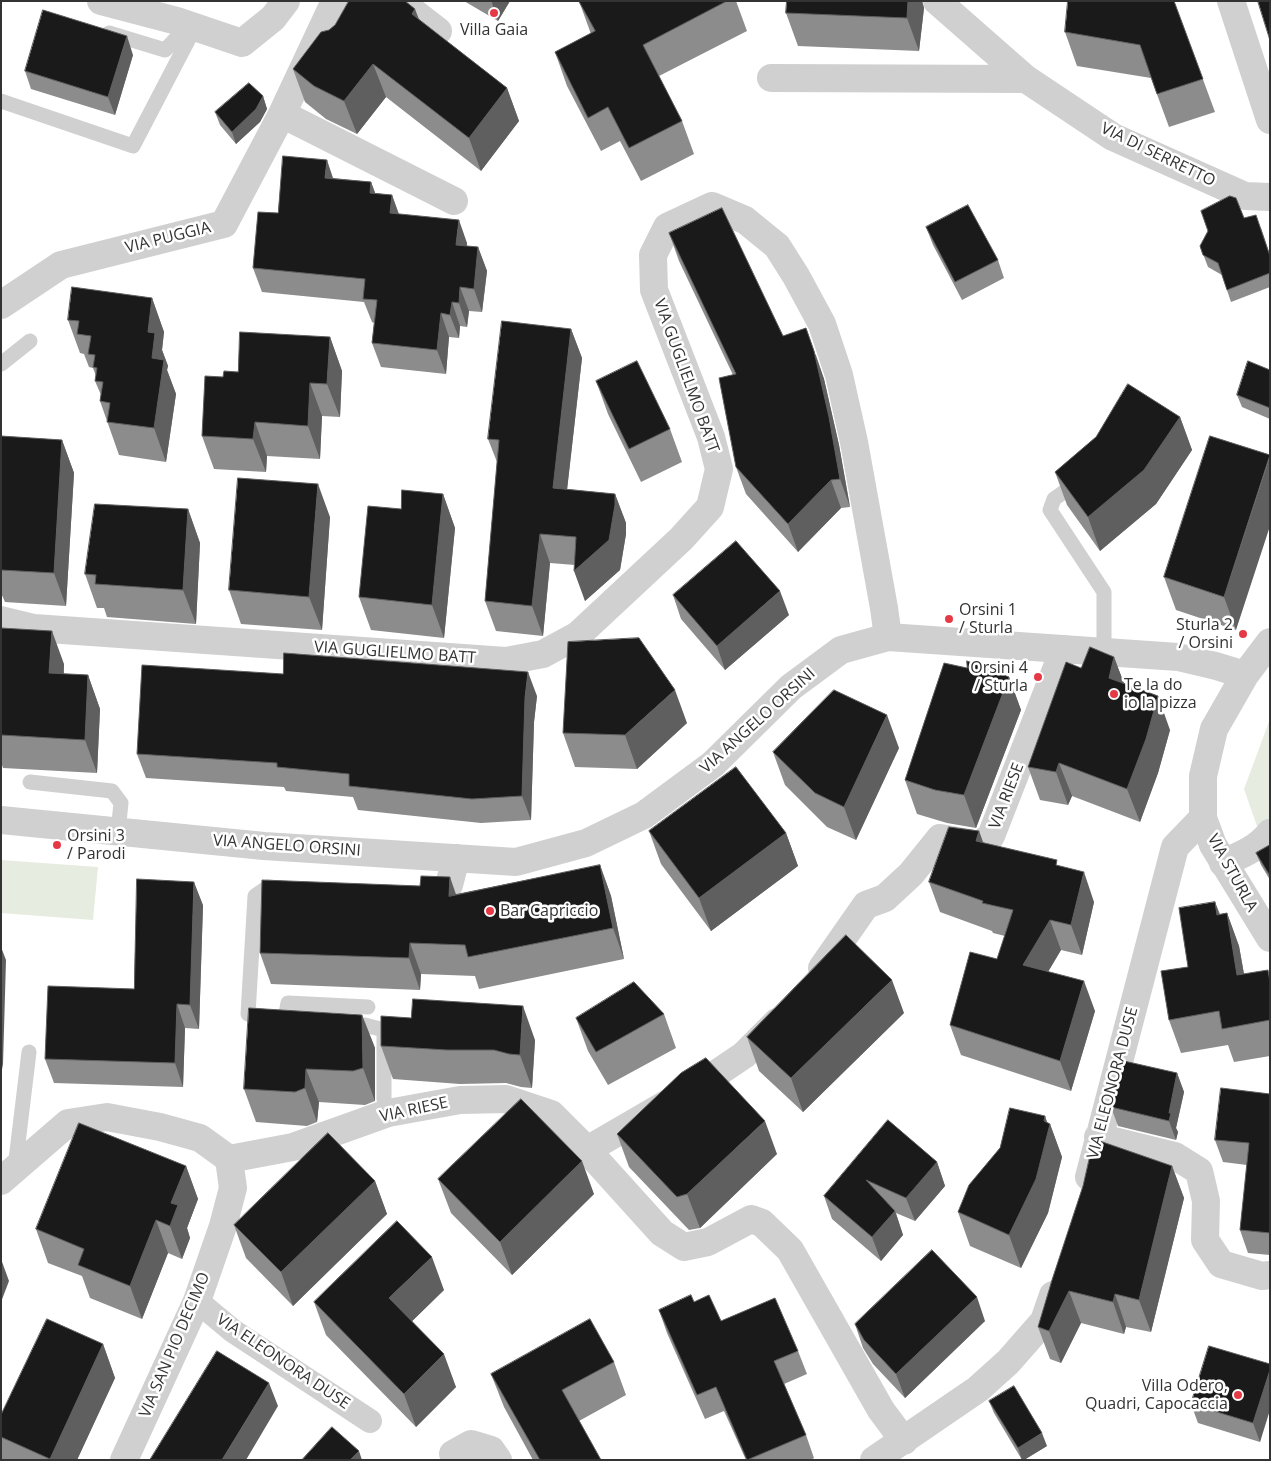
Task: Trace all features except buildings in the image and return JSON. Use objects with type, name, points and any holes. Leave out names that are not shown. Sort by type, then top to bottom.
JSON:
[{"type":"street","points":[[102,1],[192,26],[242,43],[273,18],[286,1]]},
{"type":"street","points":[[399,1],[438,31]]},
{"type":"street","name":"VIA DI SERRETTO","points":[[937,1],[1026,80],[1113,137],[1245,196],[1270,197]]},
{"type":"street","points":[[1231,1],[1270,120]]},
{"type":"street","name":"VIA PUGGIA","points":[[334,50],[346,5]]},
{"type":"street","name":"VIA PUGGIA","points":[[1,305],[61,265],[224,224],[282,114],[346,5]]},
{"type":"street","points":[[771,78],[1026,80]]},
{"type":"street","points":[[282,114],[454,201]]},
{"type":"street","name":"VIA GUGLIELMO BATT","points":[[1,620],[34,628],[506,661],[543,654],[578,635],[682,539],[710,507],[719,469],[711,438],[654,290],[652,255],[667,227],[712,206],[745,220],[777,246],[822,324],[839,375],[854,442],[888,637]]},
{"type":"street","name":"VIA ANGELO ORSINI","points":[[1,820],[264,846],[516,862],[586,843],[644,815],[713,764],[791,687],[841,650],[888,637],[1178,657],[1245,675]]},
{"type":"street","name":"VIA STURLA","points":[[1270,642],[1245,675],[1214,729],[1203,776],[1203,818],[1212,845],[1270,938]]},
{"type":"street","name":"VIA RIESE","points":[[587,1150],[704,1082],[744,1056],[781,1018],[799,996],[866,906],[885,898],[912,874],[940,838],[980,845],[991,836],[1064,650]]},
{"type":"street","name":"VIA ELEONORA DUSE","points":[[1082,1204],[1098,1136],[1175,847],[1203,818]]},
{"type":"street","points":[[1223,863],[1248,852],[1261,843],[1270,833]]},
{"type":"street","points":[[446,890],[456,858]]},
{"type":"street","name":"VIA RIESE","points":[[229,1159],[293,1147],[388,1113],[460,1100],[506,1099],[551,1114],[587,1150],[662,1233],[684,1247],[708,1242],[751,1220],[762,1223],[790,1250],[881,1410],[904,1441]]},
{"type":"street","points":[[8,1175],[68,1122],[107,1117],[160,1127],[200,1138],[229,1159]]},
{"type":"street","points":[[1098,1136],[1175,1156],[1199,1171],[1206,1200],[1204,1240],[1221,1264],[1262,1276],[1270,1276]]},
{"type":"street","name":"VIA SAN PIO DECIMO","points":[[124,1460],[197,1301],[223,1226],[232,1188],[229,1159]]},
{"type":"street","points":[[874,1460],[978,1389],[1008,1362],[1044,1322],[1060,1275]]},
{"type":"street","name":"VIA ELEONORA DUSE","points":[[197,1301],[233,1331],[370,1421]]},
{"type":"street","points":[[448,1457],[471,1444],[491,1450],[498,1460]]},
{"type":"lane","points":[[99,30],[165,50],[192,26]]},
{"type":"lane","points":[[1,101],[134,146],[192,26]]},
{"type":"lane","points":[[1,364],[30,341]]},
{"type":"lane","points":[[1093,471],[1054,499],[1050,510],[1104,592],[1104,653]]},
{"type":"lane","points":[[30,782],[112,791],[122,803],[118,832]]},
{"type":"lane","points":[[297,889],[268,887],[255,896],[248,1014],[303,1020]]},
{"type":"lane","points":[[285,1019],[288,1003],[368,1007]]},
{"type":"lane","points":[[329,1022],[365,1025],[384,1030],[384,1099],[388,1113]]},
{"type":"lane","points":[[8,1175],[29,1052]]},
{"type":"shaded area","points":[[1270,719],[1270,853],[1267,855],[1244,789]]},
{"type":"shaded area","points":[[1,860],[98,867],[93,920],[1,913]]},
{"type":"place","name":"Villa Gaia","points":[[494,13]]},
{"type":"place","name":"Orsini 1 / Sturla","points":[[949,619]]},
{"type":"place","name":"Sturla 2 / Orsini","points":[[1243,634]]},
{"type":"place","name":"Orsini 4 / Sturla","points":[[1038,677]]},
{"type":"place","name":"Te la do io la pizza","points":[[1114,694]]},
{"type":"place","name":"Orsini 3 / Parodi","points":[[57,845]]},
{"type":"place","name":"Bar Capriccio","points":[[490,911]]},
{"type":"place","name":"Villa Odero, Quadri, Capocaccia","points":[[1238,1395]]}]
